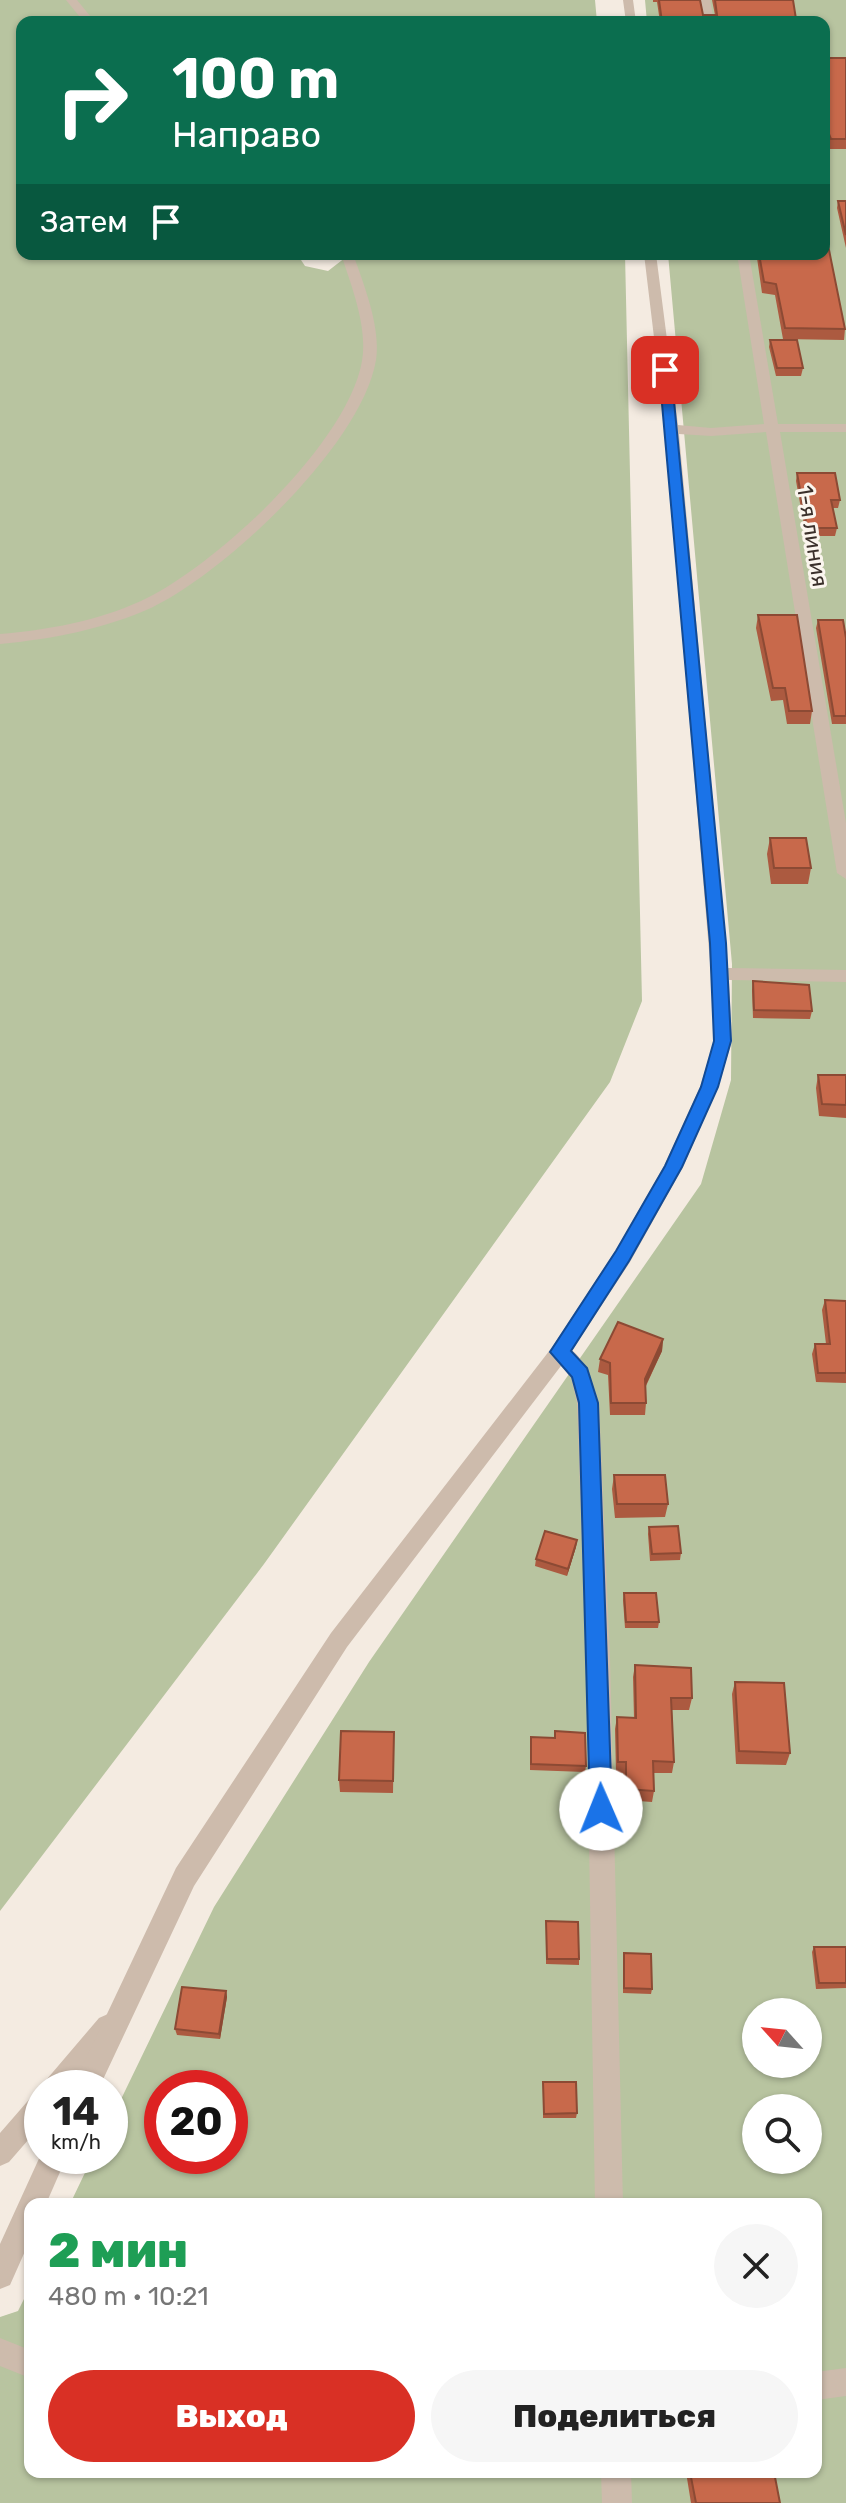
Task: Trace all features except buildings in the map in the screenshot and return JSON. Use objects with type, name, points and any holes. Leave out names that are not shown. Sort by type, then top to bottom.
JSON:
[{"type":"street","points":[[71,0],[85,16]]},
{"type":"street","points":[[0,639],[21,638],[115,616],[162,596],[205,567],[255,524],[318,457],[342,425],[362,387],[370,358],[358,286],[349,260]]},
{"type":"street","points":[[93,2070],[185,1877],[339,1640],[560,1352],[623,1256],[673,1167],[709,1087],[723,1041],[720,974],[672,429],[651,260]]},
{"type":"street","name":"1-я линия","points":[[744,260],[846,873]]},
{"type":"street","points":[[672,429],[711,432],[773,427],[846,428]]},
{"type":"street","points":[[720,974],[846,976]]},
{"type":"street","points":[[560,1352],[580,1374],[588,1403],[598,1657],[609,2198]]},
{"type":"street","points":[[71,2070],[116,2018]]},
{"type":"street","points":[[0,2153],[24,2125]]},
{"type":"street","points":[[35,2198],[46,2174]]},
{"type":"street","points":[[0,2275],[24,2222]]},
{"type":"street","points":[[0,2352],[24,2362]]},
{"type":"street","points":[[822,2385],[846,2382]]},
{"type":"street","points":[[616,2478],[617,2503]]},
{"type":"green space","points":[[0,0],[595,0],[596,16],[16,16],[16,260],[301,260],[305,266],[328,271],[342,260],[625,260],[642,1001],[610,1082],[264,1564],[0,1911]]},
{"type":"green space","points":[[645,0],[846,0],[846,2503],[0,2503],[0,2317],[18,2311],[24,2299],[24,2478],[822,2478],[822,2198],[73,2198],[84,2174],[128,2174],[128,2085],[214,1907],[369,1662],[701,1184],[731,1080],[732,964],[669,260],[830,260],[830,16],[646,16]]},
{"type":"route","points":[[601,1809],[588,1403],[580,1374],[560,1352],[623,1256],[673,1167],[709,1087],[723,1041],[718,943],[665,370]]}]
